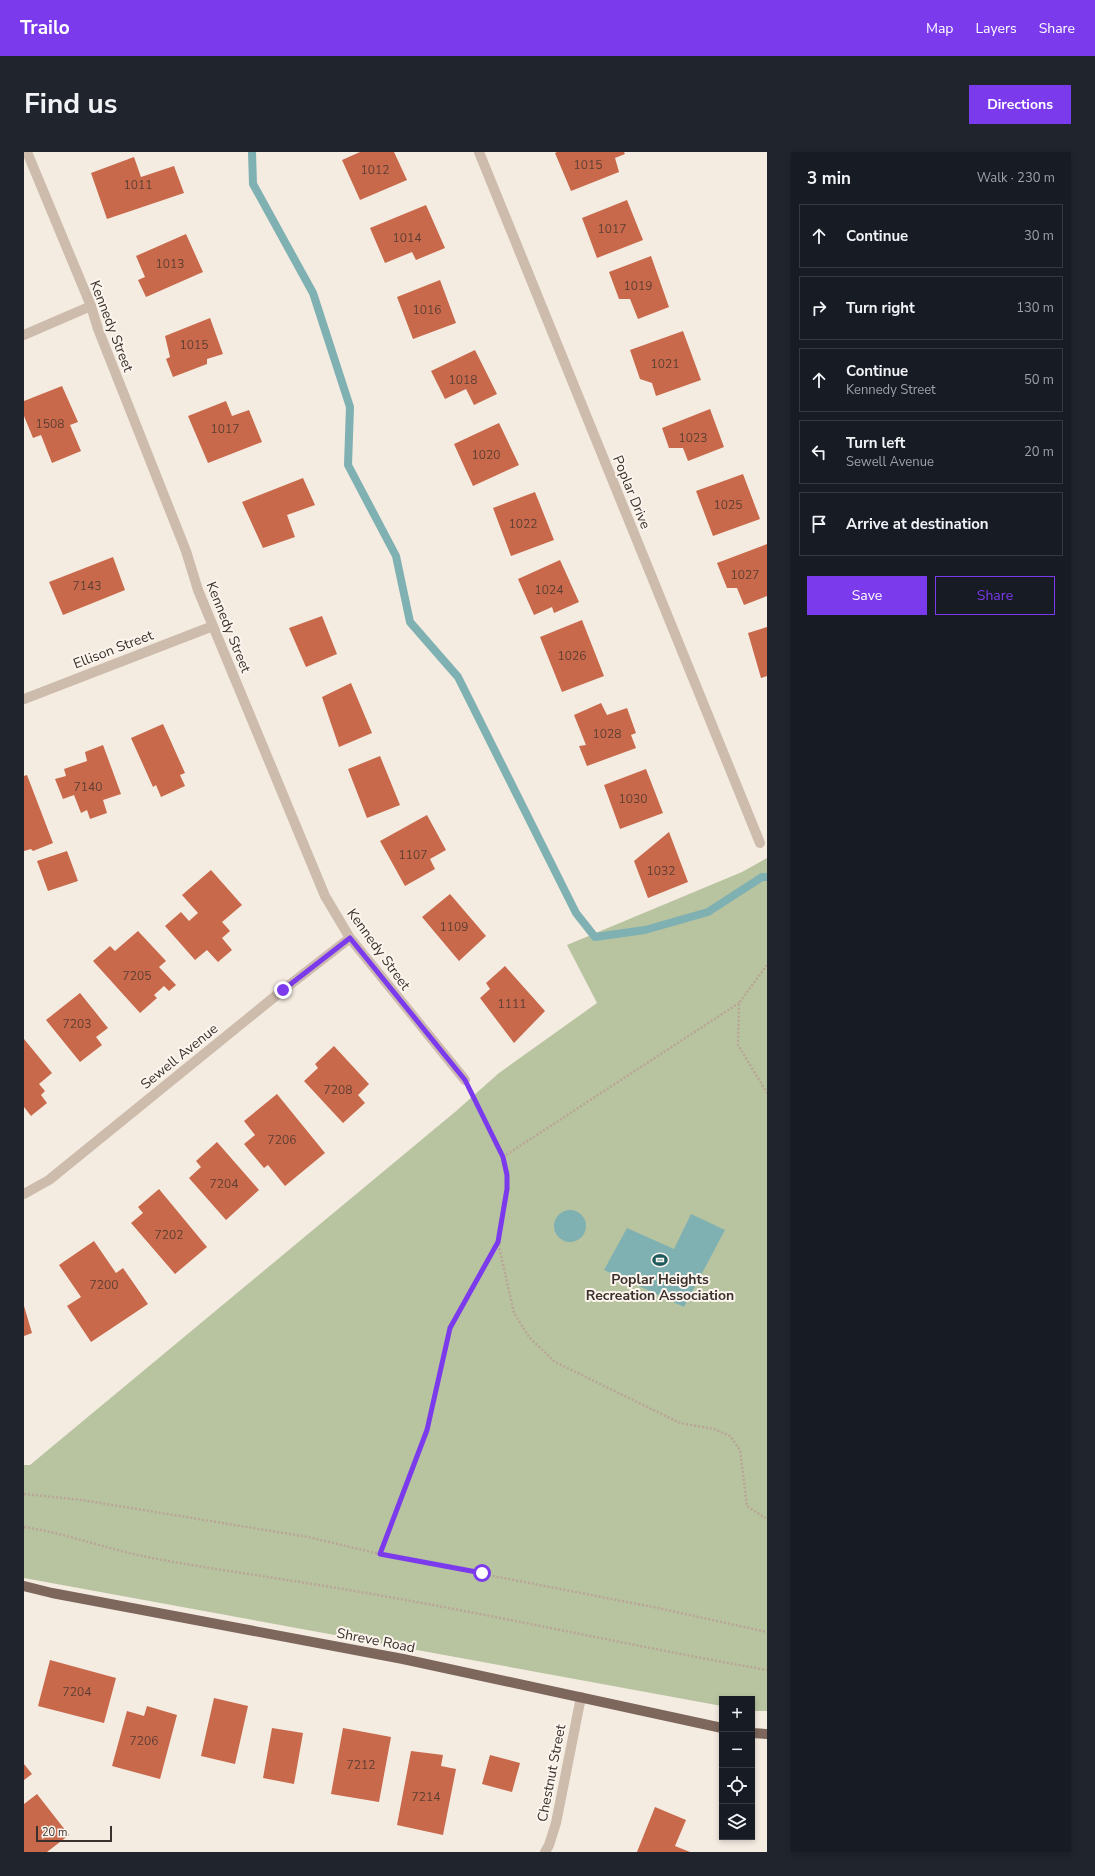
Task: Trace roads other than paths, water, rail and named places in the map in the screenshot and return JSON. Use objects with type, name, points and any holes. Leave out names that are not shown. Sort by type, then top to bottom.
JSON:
[{"type":"main road","name":"Shreve Road","points":[[24,1586],[52,1593],[403,1659],[719,1727]]},
{"type":"main road","points":[[755,1733],[767,1734]]},
{"type":"street","name":"Kennedy Street","points":[[27,152],[91,306],[98,329],[186,551],[198,590],[325,896],[350,938],[465,1080]]},
{"type":"street","name":"Poplar Drive","points":[[479,152],[760,843]]},
{"type":"street","points":[[24,335],[91,306]]},
{"type":"street","name":"Ellison Street","points":[[24,699],[213,626]]},
{"type":"street","name":"Sewell Avenue","points":[[24,1194],[49,1180],[283,990],[350,938]]},
{"type":"street","name":"Chestnut Street","points":[[545,1852],[549,1845],[556,1823],[581,1697]]},
{"type":"water","points":[[567,1210],[573,1210],[583,1217],[586,1226],[585,1232],[579,1239],[573,1242],[567,1242],[557,1235],[554,1229],[554,1223],[561,1213]]},
{"type":"water","name":"Poplar Heights Recreation Association","points":[[691,1214],[725,1230],[684,1307],[604,1270],[627,1228],[674,1249]]},
{"type":"waterway","points":[[252,152],[253,184],[313,293],[350,407],[348,465],[396,556],[410,622],[458,677],[576,913],[595,937],[645,930],[708,912],[762,877],[767,877]]},
{"type":"place","name":"Poplar Heights Recreation Association","points":[[660,1260]]}]
